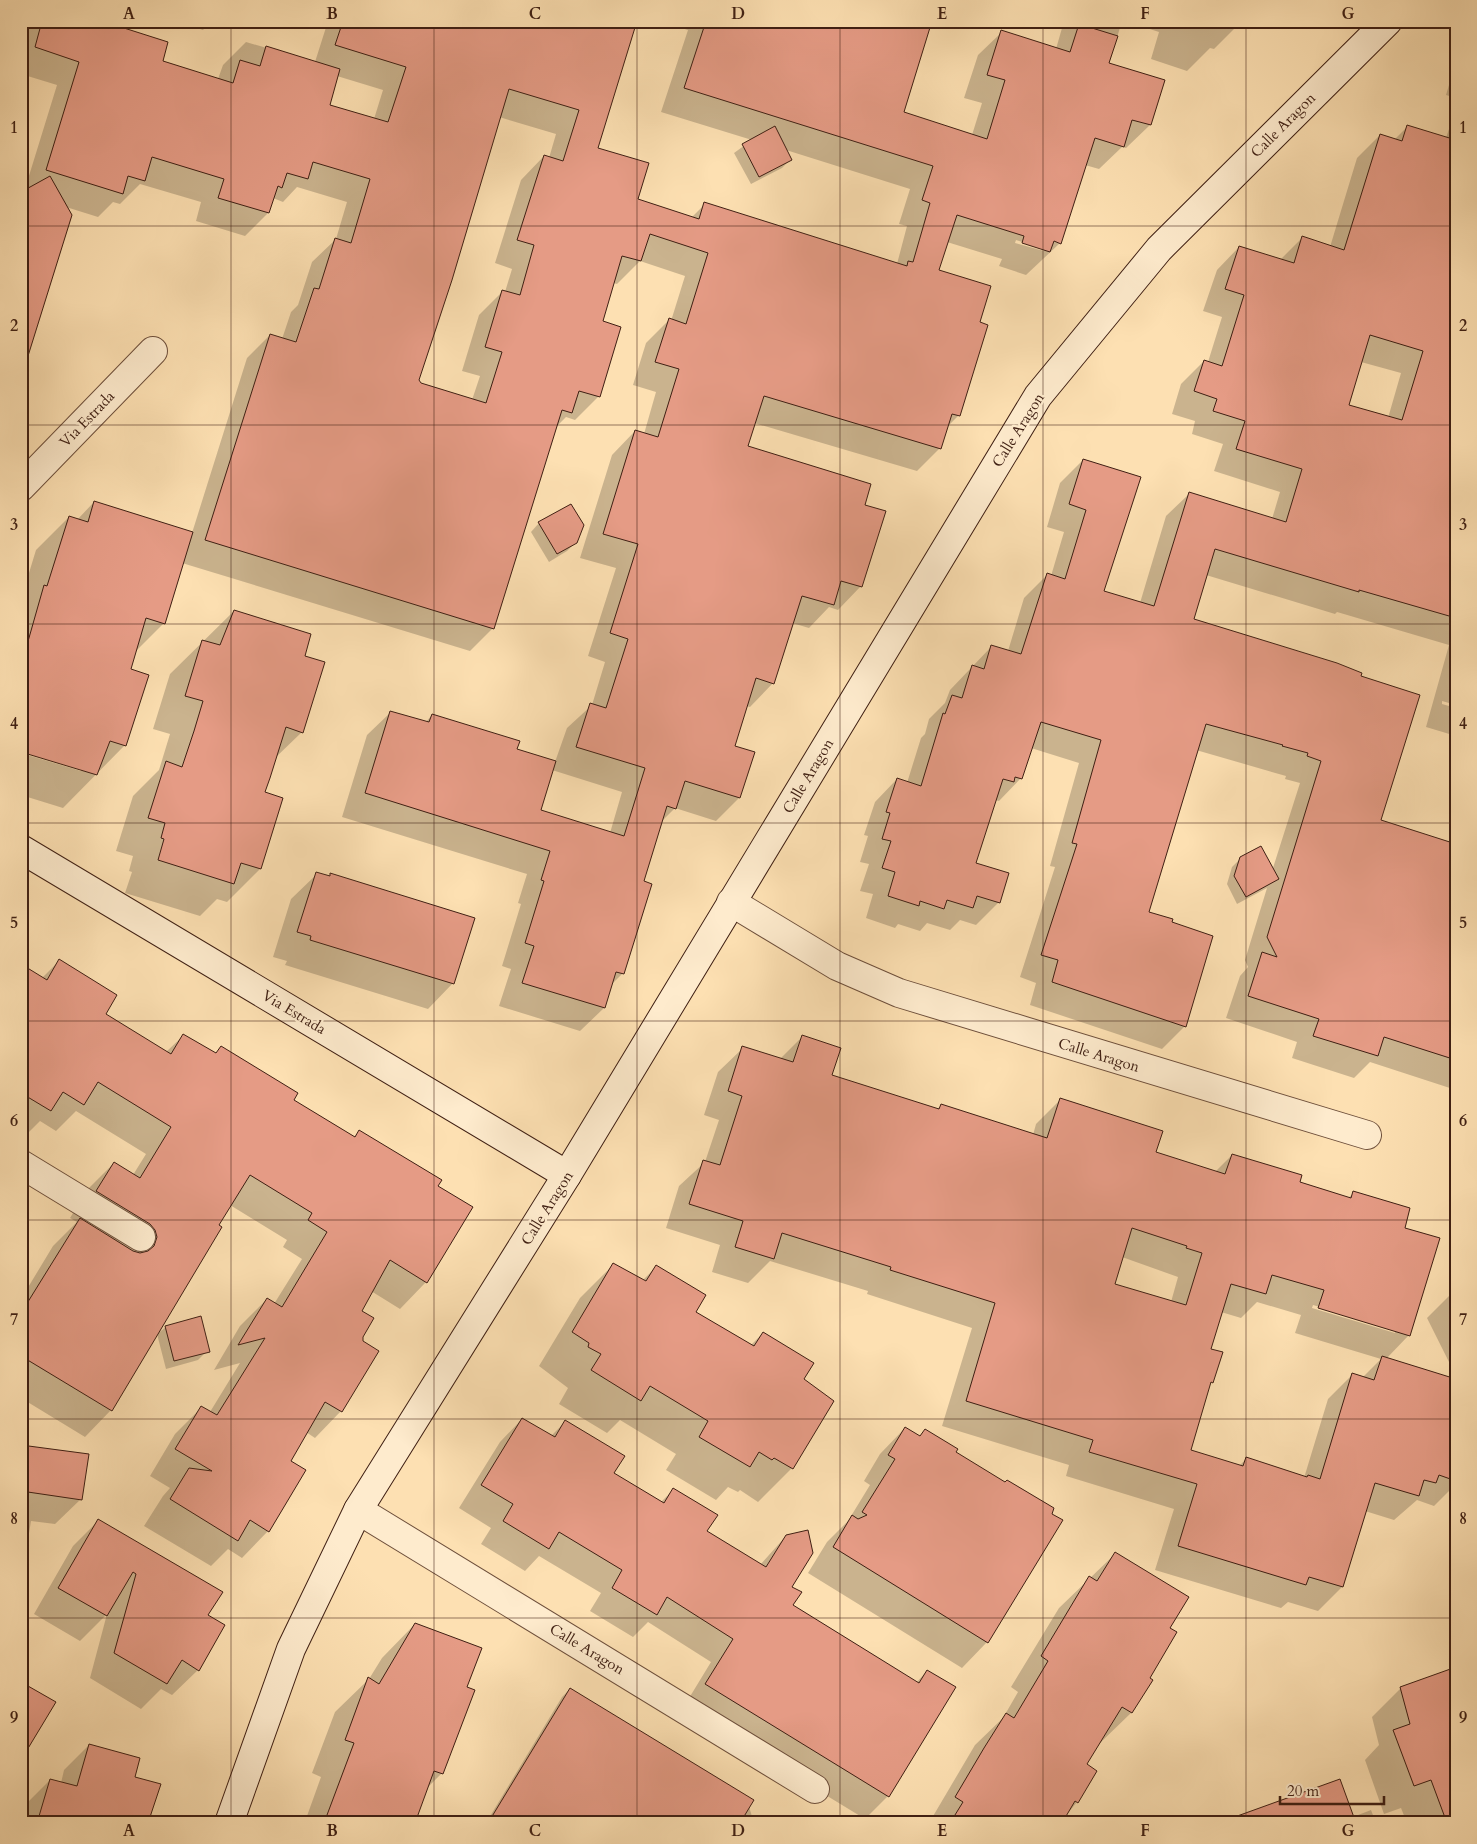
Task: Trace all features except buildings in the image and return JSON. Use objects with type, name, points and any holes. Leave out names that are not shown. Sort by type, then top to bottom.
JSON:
[{"type":"street","name":"Calle Aragon","points":[[229,1823],[291,1649],[358,1510],[568,1175],[1038,396],[1159,249],[1388,21]]},
{"type":"street","name":"Via Estrada","points":[[21,487],[153,350]]},
{"type":"street","name":"Via Estrada","points":[[21,849],[568,1175]]},
{"type":"street","name":"Calle Aragon","points":[[731,902],[837,966],[899,993],[1367,1135]]},
{"type":"street","points":[[21,1164],[141,1237]]},
{"type":"street","name":"Calle Aragon","points":[[358,1510],[816,1788]]}]
